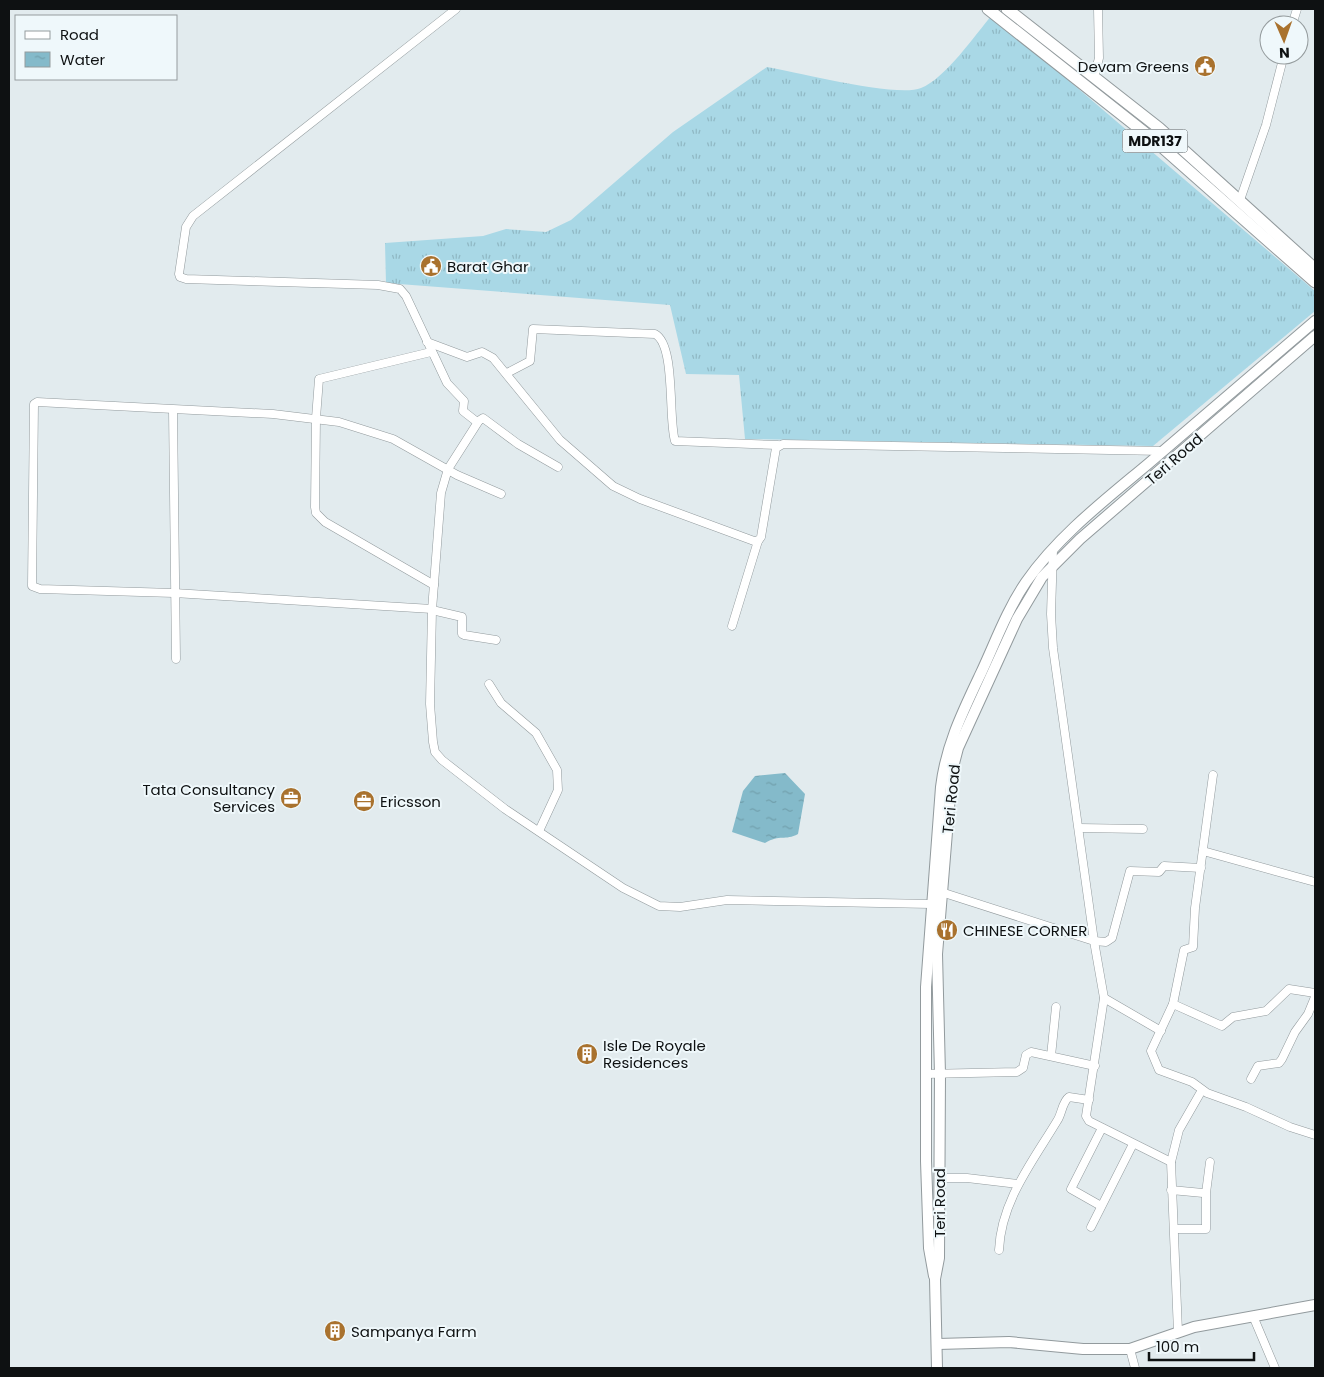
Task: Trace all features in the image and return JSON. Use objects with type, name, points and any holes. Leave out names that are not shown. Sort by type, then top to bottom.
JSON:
[{"type":"main road","name":"MDR137","points":[[988,9],[1154,140],[1315,282]]},
{"type":"main road","name":"MDR137","points":[[1007,9],[1159,128],[1315,269]]},
{"type":"street","points":[[456,9],[193,216],[186,227],[178,272],[180,277],[186,279],[391,286],[400,290],[406,296],[450,387],[464,401],[463,411],[478,422]]},
{"type":"street","points":[[1094,77],[1100,58],[1098,9]]},
{"type":"street","points":[[1240,200],[1266,125],[1281,65]]},
{"type":"street","points":[[935,1279],[929,1248],[925,1074],[927,968],[932,904],[939,871],[942,770],[954,732],[1018,594],[1053,549],[1163,451],[1315,321]]},
{"type":"street","points":[[507,373],[530,361],[533,329],[655,334],[659,337],[663,347],[669,374],[674,440],[778,445],[1163,451]]},
{"type":"street","name":"Teri Road","points":[[938,1368],[935,1279],[939,1258],[940,1074],[937,954],[941,892],[939,871],[952,771],[958,748],[1021,612],[1042,577],[1080,539],[1315,336]]},
{"type":"street","points":[[427,342],[467,357],[485,353],[507,373],[560,440],[613,486],[640,499],[758,541]]},
{"type":"street","points":[[432,352],[381,366],[324,376],[317,384],[316,513],[332,526],[434,585]]},
{"type":"street","points":[[496,640],[464,635],[462,634],[462,617],[432,610],[174,593],[40,589],[32,586],[30,579],[34,404],[37,402],[316,418],[353,425],[379,434],[501,494]]},
{"type":"street","points":[[173,410],[176,658]]},
{"type":"street","points":[[558,467],[518,444],[483,418],[478,422],[448,469],[441,493],[432,610],[430,704],[431,731],[436,752],[452,769],[538,831],[623,888],[659,906],[680,907],[726,900],[932,904]]},
{"type":"street","points":[[732,626],[761,536],[778,445]]},
{"type":"street","points":[[1053,549],[1052,639],[1094,941],[1104,998],[1086,1118],[1102,1128],[1171,1162]]},
{"type":"street","points":[[489,684],[501,703],[536,732],[557,770],[558,790],[538,831]]},
{"type":"street","points":[[1213,775],[1195,908],[1193,947],[1184,950],[1173,1004],[1151,1051],[1158,1068],[1192,1082],[1202,1090],[1290,1127],[1315,1135]]},
{"type":"street","points":[[1079,828],[1143,829]]},
{"type":"street","points":[[1203,851],[1315,882]]},
{"type":"street","points":[[941,892],[1094,941],[1106,942],[1112,938],[1130,871],[1159,872],[1164,866],[1201,868]]},
{"type":"street","points":[[1173,1004],[1222,1026],[1233,1016],[1266,1011],[1290,989],[1315,992]]},
{"type":"street","points":[[1251,1079],[1258,1066],[1282,1060],[1295,1032],[1308,1014],[1315,997]]},
{"type":"street","points":[[1104,998],[1160,1031]]},
{"type":"street","points":[[1051,1056],[1056,1007]]},
{"type":"street","points":[[925,1074],[1017,1072],[1023,1068],[1028,1053],[1095,1066]]},
{"type":"street","points":[[1178,1332],[1171,1162],[1179,1130],[1202,1090]]},
{"type":"street","points":[[999,1250],[1001,1232],[1018,1184],[1058,1120],[1066,1098],[1089,1100]]},
{"type":"street","points":[[1101,1206],[1071,1189],[1102,1128]]},
{"type":"street","points":[[1091,1227],[1133,1144]]},
{"type":"street","points":[[1175,1230],[1206,1229],[1206,1192],[1210,1162]]},
{"type":"street","points":[[939,1178],[967,1178],[1018,1184]]},
{"type":"street","points":[[1171,1190],[1203,1193]]},
{"type":"street","points":[[938,1344],[1010,1342],[1083,1349],[1130,1349],[1178,1332],[1217,1322],[1315,1305]]},
{"type":"street","points":[[1253,1316],[1275,1368]]},
{"type":"street","points":[[1130,1349],[1135,1368]]},
{"type":"green space","points":[[992,15],[1315,291],[1315,311],[1153,446],[745,439],[739,375],[686,374],[670,305],[386,283],[385,243],[483,236],[506,229],[546,232],[571,220],[673,132],[767,67],[891,90],[921,88],[940,76],[950,66]]},
{"type":"water","points":[[785,773],[805,794],[798,834],[770,840],[765,843],[732,832],[743,791],[755,776]]},
{"type":"place","name":"Devam Greens","points":[[1205,66]]},
{"type":"place","name":"Barat Ghar","points":[[431,266]]},
{"type":"place","name":"Tata Consultancy Services","points":[[291,798]]},
{"type":"place","name":"Ericsson","points":[[364,801]]},
{"type":"place","name":"CHINESE CORNER","points":[[947,930]]},
{"type":"place","name":"Isle De Royale Residences","points":[[587,1054]]},
{"type":"place","name":"Sampanya Farm","points":[[335,1331]]}]
